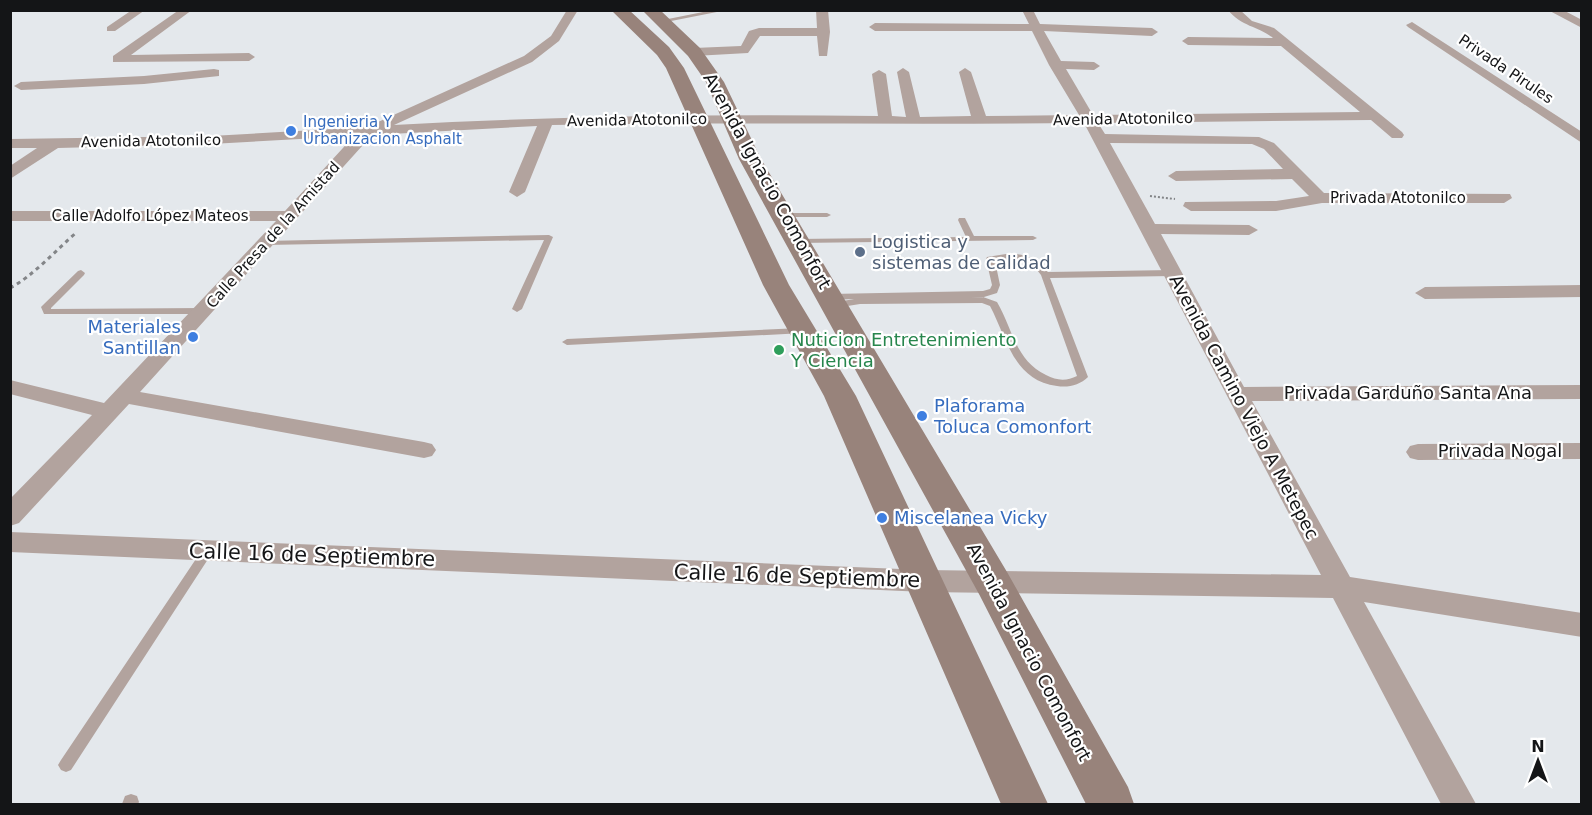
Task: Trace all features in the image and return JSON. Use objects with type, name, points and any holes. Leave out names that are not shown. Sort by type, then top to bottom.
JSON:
[{"type":"main road","name":"Avenida Ignacio Comonfort","points":[[619,10],[663,51],[675,68],[701,118],[776,285],[840,396],[1024,804]]},
{"type":"main road","name":"Avenida Ignacio Comonfort","points":[[656,16],[694,52],[714,82],[730,119],[790,228],[993,583],[1112,804]]},
{"type":"street","points":[[111,29],[140,10]]},
{"type":"street","points":[[81,84],[187,10]]},
{"type":"street","name":"Calle Presa de la Amistad","points":[[10,516],[204,311],[365,133],[438,102],[528,59],[559,36],[573,10]]},
{"type":"street","points":[[822,10],[823,53]]},
{"type":"street","points":[[1233,10],[1248,23],[1270,30],[1397,135]]},
{"type":"street","points":[[1553,10],[1581,26]]},
{"type":"street","name":"Privada Pirules","points":[[1412,25],[1581,139]]},
{"type":"street","points":[[875,27],[1152,32]]},
{"type":"street","name":"Avenida Camino Viejo A Metepec","points":[[1033,31],[1094,128],[1235,394],[1459,804]]},
{"type":"street","points":[[694,52],[744,50],[749,46],[753,34],[759,33],[824,32]]},
{"type":"street","points":[[1188,41],[1285,42]]},
{"type":"street","points":[[109,65],[249,57]]},
{"type":"street","points":[[1055,65],[1094,66]]},
{"type":"street","points":[[903,72],[914,121]]},
{"type":"street","points":[[965,72],[980,121]]},
{"type":"street","points":[[21,86],[81,84],[214,73]]},
{"type":"street","points":[[879,74],[886,121]]},
{"type":"street","name":"Avenida Atotonilco","points":[[10,144],[365,133],[546,122],[701,118],[980,121],[1094,128],[1372,116]]},
{"type":"street","points":[[517,192],[546,122]]},
{"type":"street","name":"Privada Atotonilco","points":[[1094,128],[1254,140],[1269,146],[1320,198],[1504,198]]},
{"type":"street","points":[[10,174],[53,144]]},
{"type":"street","points":[[1176,176],[1296,174]]},
{"type":"street","points":[[1191,206],[1289,205],[1313,202],[1320,198]]},
{"type":"street","name":"Calle Adolfo López Mateos","points":[[10,216],[290,216]]},
{"type":"street","points":[[1149,229],[1249,230]]},
{"type":"street","points":[[1425,293],[1581,291]]},
{"type":"street","points":[[10,387],[424,450]]},
{"type":"street","name":"Privada Garduño Santa Ana","points":[[1235,394],[1581,392]]},
{"type":"street","name":"Privada Nogal","points":[[1418,452],[1581,451]]},
{"type":"street","name":"Calle 16 de Septiembre","points":[[10,542],[925,581],[1341,587],[1581,625]]},
{"type":"lane","points":[[656,16],[725,10]]},
{"type":"lane","points":[[790,228],[826,215]]},
{"type":"lane","points":[[962,220],[971,239]]},
{"type":"lane","points":[[790,228],[971,239],[1033,238]]},
{"type":"lane","points":[[265,243],[549,237],[517,309]]},
{"type":"lane","points":[[1002,256],[1024,256],[1039,264],[1045,275],[1083,377],[1074,384],[1052,383],[1029,369],[1015,353],[994,304],[983,300],[833,301],[984,294],[994,291],[996,285],[990,259],[1002,256]]},
{"type":"lane","points":[[81,273],[46,307],[47,312],[204,311]]},
{"type":"lane","points":[[1045,275],[1172,273]]},
{"type":"lane","points":[[567,342],[803,331]]},
{"type":"lane","points":[[66,765],[208,550]]},
{"type":"path","points":[[10,288],[24,281],[36,267],[96,216]]},
{"type":"place","name":"Ingenieria Y Urbanizacion Asphalt","points":[[291,131]]},
{"type":"place","name":"Logistica y sistemas de calidad","points":[[860,252]]},
{"type":"place","name":"Materiales Santillan","points":[[193,337]]},
{"type":"place","name":"Nuticion Entretenimiento Y Ciencia","points":[[779,350]]},
{"type":"place","name":"Plaforama Toluca Comonfort","points":[[922,416]]},
{"type":"place","name":"Miscelanea Vicky","points":[[882,518]]}]
